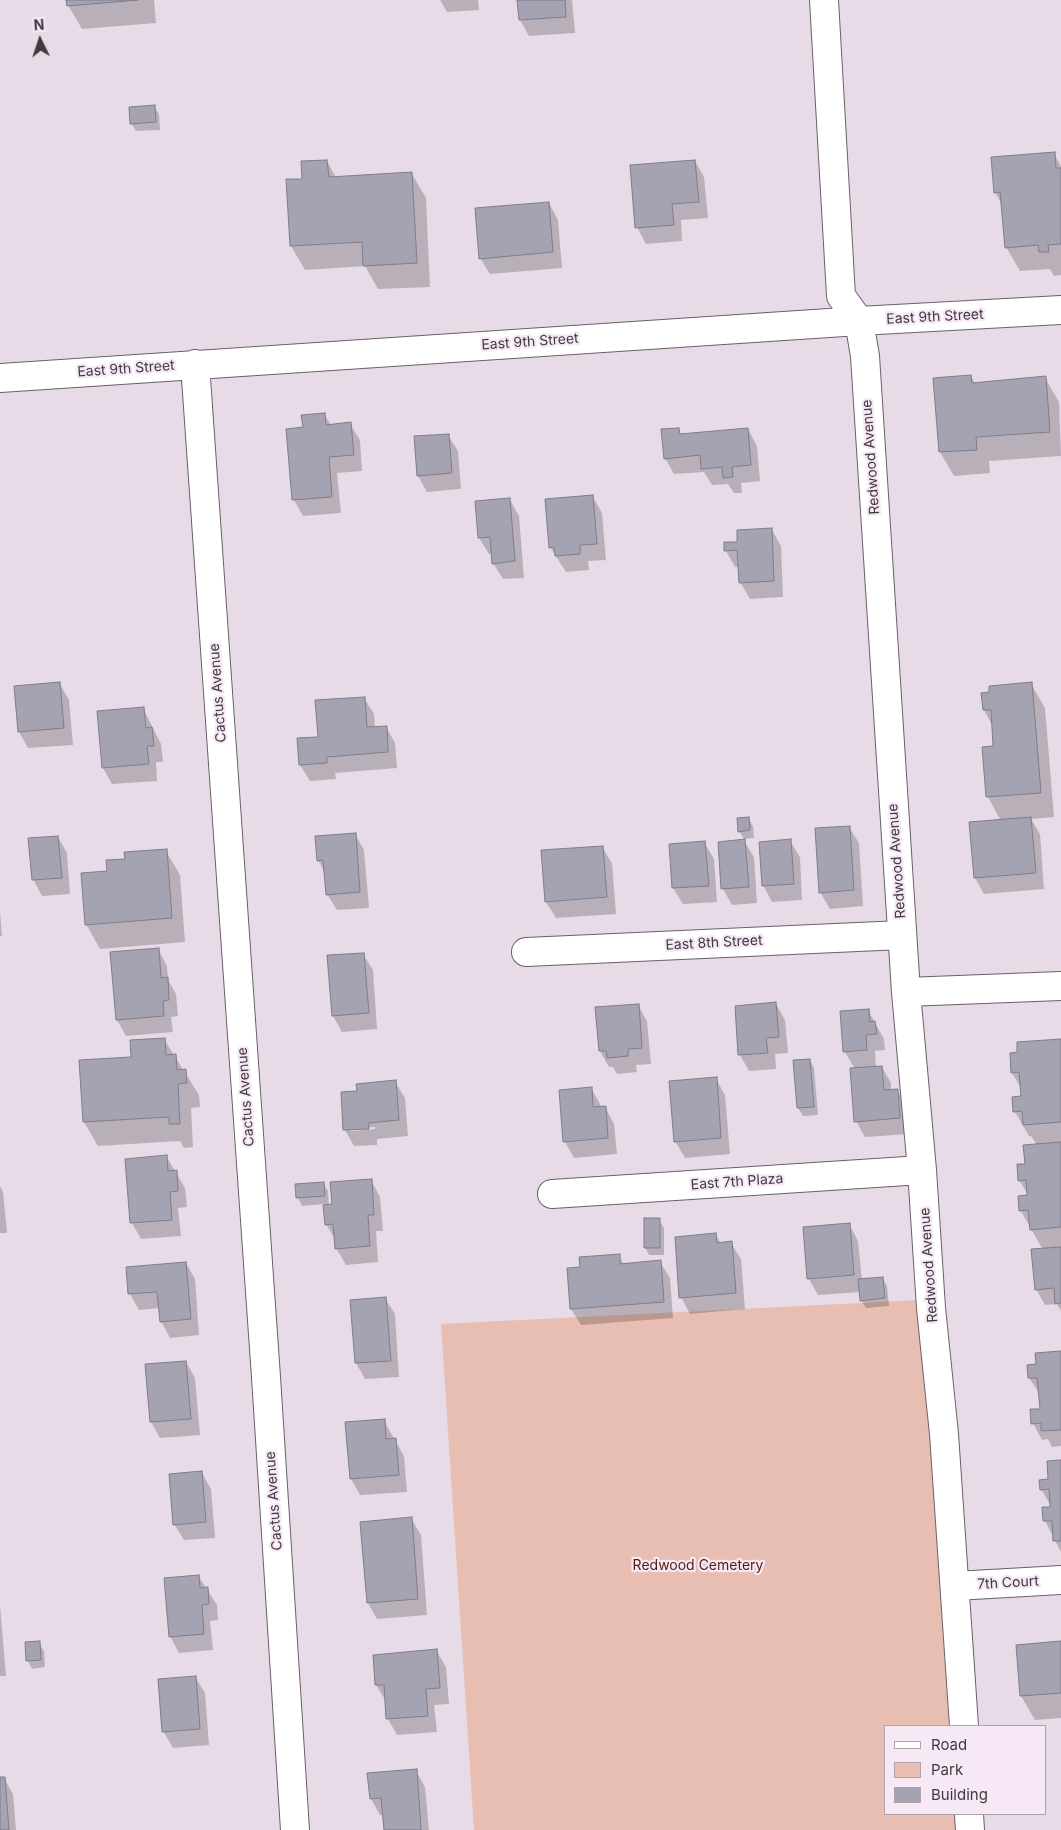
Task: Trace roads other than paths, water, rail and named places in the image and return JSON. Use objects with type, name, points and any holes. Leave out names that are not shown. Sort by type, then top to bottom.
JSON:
[{"type":"street","name":"Redwood Avenue","points":[[824,0],[841,296],[859,321],[865,356],[906,992],[922,1170],[931,1308],[945,1444],[964,1725]]},
{"type":"street","name":"East 9th Street","points":[[0,378],[859,321],[1061,310]]},
{"type":"street","name":"Cactus Avenue","points":[[196,364],[266,1377],[295,1830]]},
{"type":"street","name":"East 8th Street","points":[[526,952],[902,935]]},
{"type":"street","points":[[906,992],[1061,986]]},
{"type":"street","name":"East 7th Plaza","points":[[552,1194],[922,1170]]},
{"type":"street","name":"7th Court","points":[[954,1586],[1061,1580]]},
{"type":"street","points":[[969,1815],[970,1830]]},
{"type":"park label","name":"Redwood Cemetery","points":[[698,1566]]}]
